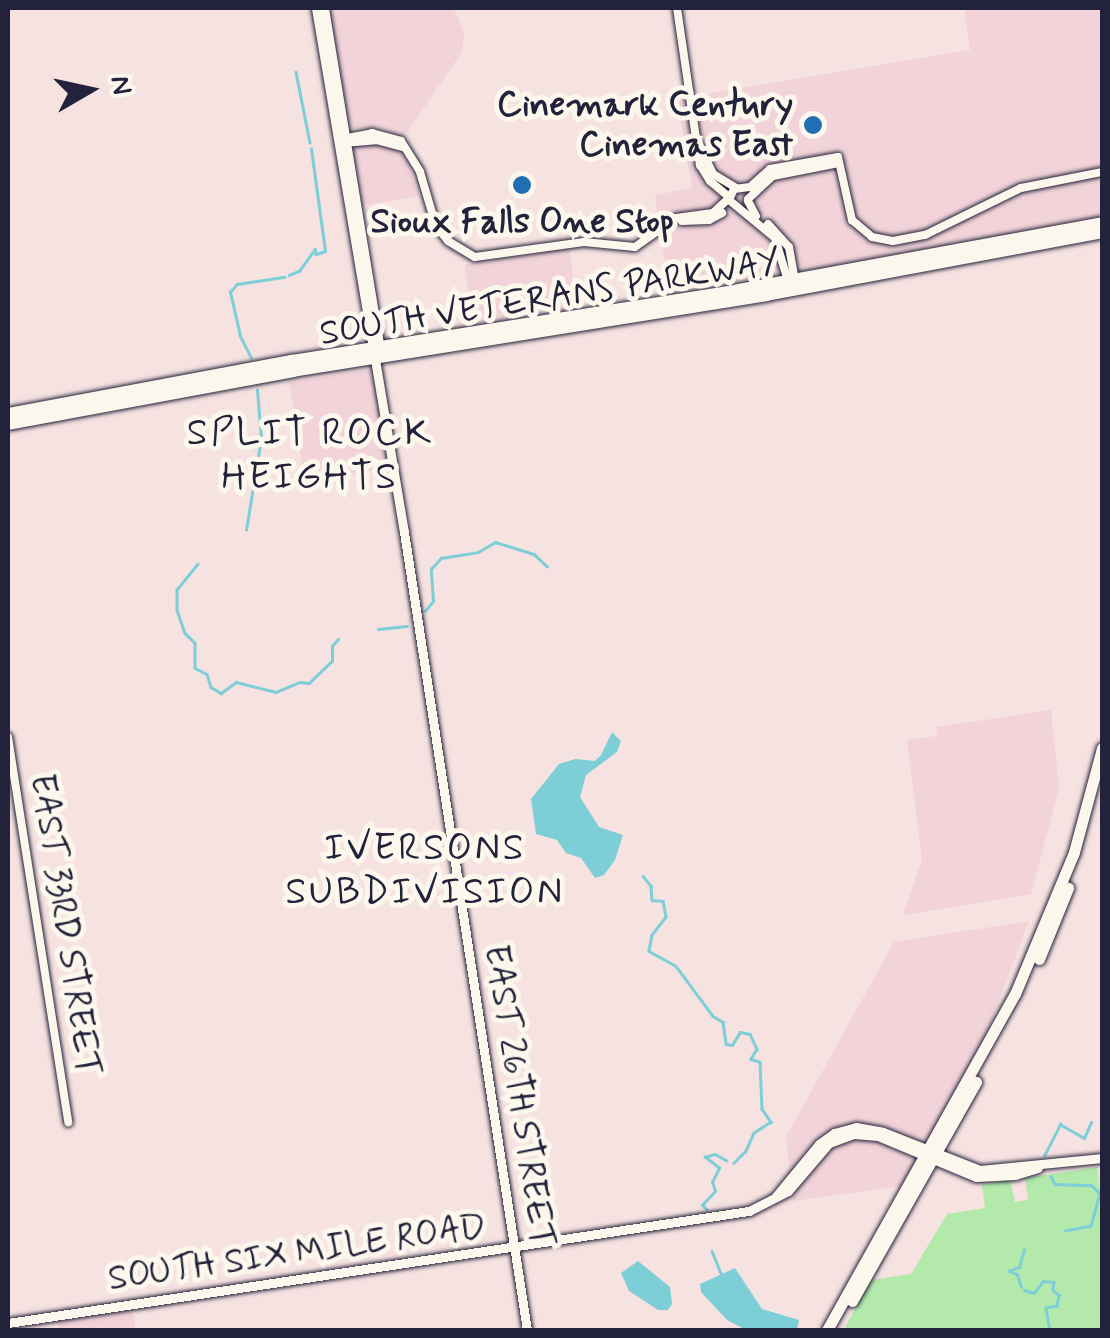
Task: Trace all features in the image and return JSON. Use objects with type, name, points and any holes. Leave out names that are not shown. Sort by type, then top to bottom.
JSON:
[{"type":"highway","name":"SOUTH VETERANS PARKWAY","points":[[792,283],[1102,223]]},
{"type":"highway","name":"SOUTH VETERANS PARKWAY","points":[[8,414],[1102,232]]},
{"type":"highway","name":"SOUTH VETERANS PARKWAY","points":[[8,424],[376,352]]},
{"type":"main road","name":"EAST 26TH STREET","points":[[320,8],[527,1330]]},
{"type":"main road","points":[[1033,974],[1102,748]]},
{"type":"main road","points":[[827,1330],[974,1086],[1033,974],[1070,882],[1102,776]]},
{"type":"main road","points":[[835,1330],[1026,970],[1055,900]]},
{"type":"main road","points":[[974,1086],[991,1048],[989,1042]]},
{"type":"main road","name":"SOUTH SIX MILE ROAD","points":[[8,1322],[739,1213],[771,1202],[819,1144],[844,1129],[883,1132],[983,1178],[1102,1158]]},
{"type":"street","points":[[678,8],[704,174],[778,242],[792,283]]},
{"type":"street","points":[[343,141],[376,140],[403,147],[420,172],[436,226],[462,252],[475,257],[584,242],[628,248],[682,216],[713,213],[739,189],[775,167],[838,160]]},
{"type":"street","points":[[699,145],[713,174],[739,189],[754,214],[786,242],[792,283]]},
{"type":"street","points":[[664,228],[684,220],[709,220],[738,208],[770,177],[838,160]]},
{"type":"street","points":[[838,160],[847,212],[872,237],[893,241],[925,234],[1026,186],[1102,172]]},
{"type":"street","points":[[818,166],[834,170],[842,185]]},
{"type":"street","name":"EAST 33RD STREET","points":[[8,738],[68,1122]]},
{"type":"shaded area","points":[[327,8],[452,8],[458,16],[464,35],[462,52],[404,137],[379,128],[348,129]]},
{"type":"shaded area","points":[[964,8],[1102,8],[1102,218],[670,295],[655,195],[692,188],[677,99],[970,50]]},
{"type":"shaded area","points":[[370,143],[392,147],[408,161],[419,196],[358,206],[349,146]]},
{"type":"shaded area","points":[[569,248],[579,310],[474,327],[464,265]]},
{"type":"shaded area","points":[[372,369],[388,468],[305,481],[289,382]]},
{"type":"shaded area","points":[[1051,710],[1059,789],[1031,894],[903,915],[922,860],[907,740],[937,736],[936,727]]},
{"type":"shaded area","points":[[1029,921],[983,1043],[903,1186],[793,1201],[786,1137],[894,942]]},
{"type":"shaded area","points":[[132,1309],[136,1330],[59,1330],[57,1319]]},
{"type":"green space","points":[[1097,1167],[1102,1204],[1102,1330],[844,1330],[870,1280],[911,1274],[947,1214],[985,1208],[982,1185],[1010,1180],[1015,1202],[1028,1200],[1025,1178]]},
{"type":"water","points":[[612,732],[621,741],[617,752],[586,775],[580,797],[599,827],[623,835],[615,860],[604,875],[595,878],[581,858],[566,853],[557,840],[536,834],[531,799],[559,764],[575,759],[595,761]]},
{"type":"water","points":[[638,1261],[670,1287],[672,1304],[668,1310],[658,1310],[629,1291],[621,1273]]},
{"type":"water","points":[[735,1268],[762,1309],[799,1320],[797,1330],[746,1330],[727,1320],[701,1292],[700,1284]]},
{"type":"waterway","points":[[296,72],[310,143]]},
{"type":"waterway","points":[[289,275],[299,271],[315,249],[316,254],[325,251],[311,149]]},
{"type":"waterway","points":[[251,358],[240,336],[230,292],[237,284],[284,277]]},
{"type":"waterway","points":[[246,530],[261,438],[257,390]]},
{"type":"waterway","points":[[425,611],[433,601],[431,569],[441,558],[478,552],[495,542],[534,554],[547,566]]},
{"type":"waterway","points":[[198,564],[177,590],[177,610],[185,633],[195,643],[195,668],[207,674],[211,687],[221,693],[236,682],[276,692],[299,682],[309,683],[332,661],[332,646],[338,639]]},
{"type":"waterway","points":[[378,629],[407,626]]},
{"type":"waterway","points":[[643,876],[651,886],[652,900],[663,901],[666,917],[652,935],[649,951],[676,966],[713,1016],[723,1022],[726,1044],[732,1045],[740,1032],[750,1034],[757,1049],[751,1059],[760,1062],[762,1109],[771,1122],[754,1133],[746,1151],[734,1163]]},
{"type":"waterway","points":[[1044,1156],[1060,1124],[1084,1138],[1091,1122]]},
{"type":"waterway","points":[[707,1210],[702,1205],[715,1191],[712,1182],[719,1168],[705,1157],[715,1154],[726,1160]]},
{"type":"waterway","points":[[1051,1176],[1055,1184],[1091,1185],[1100,1193],[1091,1226],[1065,1231]]},
{"type":"waterway","points":[[1021,1287],[1017,1275],[1009,1271],[1019,1267],[1024,1250]]},
{"type":"waterway","points":[[712,1251],[722,1276]]},
{"type":"waterway","points":[[1024,1290],[1034,1293],[1043,1281],[1054,1282],[1053,1290],[1059,1295],[1057,1306],[1046,1308],[1050,1330]]},
{"type":"place","name":"Cinemark Century Cinemas East","points":[[813,125]]},
{"type":"place","name":"Sioux Falls One Stop","points":[[522,185]]},
{"type":"district","name":"SPLIT ROCK HEIGHTS","points":[[310,456]]},
{"type":"district","name":"IVERSONS SUBDIVISION","points":[[425,871]]}]
